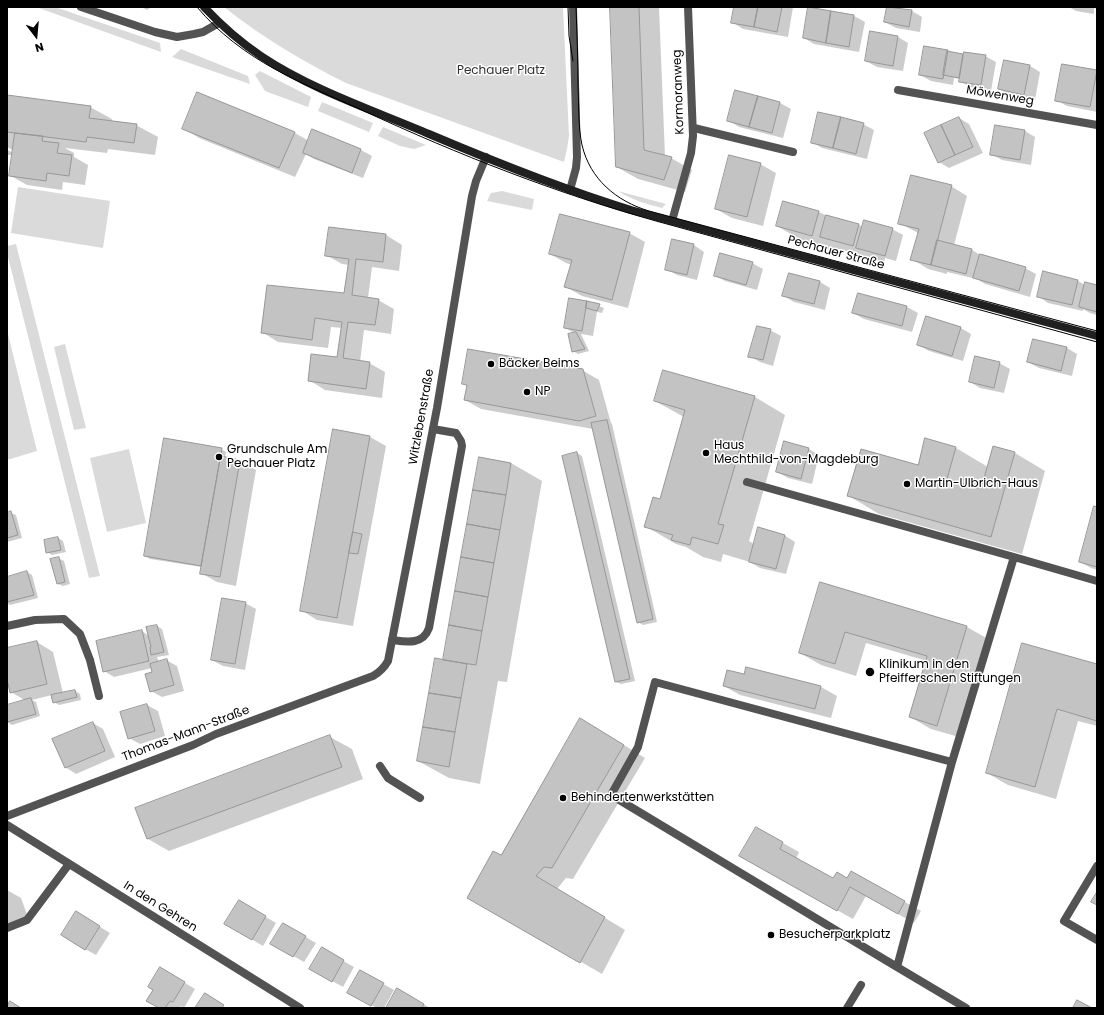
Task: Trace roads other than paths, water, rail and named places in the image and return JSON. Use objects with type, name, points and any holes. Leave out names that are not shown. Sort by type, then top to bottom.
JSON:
[{"type":"main road","points":[[204,7],[219,23],[262,56],[301,79],[486,157],[570,190]]},
{"type":"main road","name":"Pechauer Straße","points":[[570,190],[611,204],[672,221],[1097,336]]},
{"type":"street","points":[[81,7],[155,32],[177,37],[203,32],[219,23]]},
{"type":"street","points":[[570,190],[576,168],[577,156],[573,7]]},
{"type":"street","name":"Kormoranweg","points":[[672,221],[691,153],[694,128],[688,7]]},
{"type":"street","name":"Möwenweg","points":[[898,90],[1097,126]]},
{"type":"street","points":[[694,128],[793,152]]},
{"type":"street","name":"Witzlebenstraße","points":[[373,676],[382,671],[388,662],[433,429],[472,196],[486,157]]},
{"type":"street","points":[[392,640],[406,642],[417,640],[424,637],[429,628],[462,446],[460,439],[456,434],[433,429]]},
{"type":"street","points":[[747,482],[1097,581]]},
{"type":"street","points":[[897,967],[952,762],[1014,558]]},
{"type":"street","points":[[7,626],[35,620],[64,619],[80,634],[90,660],[99,696]]},
{"type":"street","name":"Thomas-Mann-Straße","points":[[7,816],[193,745],[216,734],[373,676]]},
{"type":"street","points":[[952,762],[655,682],[638,746],[611,796],[966,1008]]},
{"type":"street","points":[[380,766],[388,778],[420,798]]},
{"type":"street","name":"In den Gehren","points":[[7,825],[267,989],[300,1008]]},
{"type":"street","points":[[7,928],[27,920],[69,864]]},
{"type":"street","points":[[1097,866],[1064,921],[1097,940]]},
{"type":"street","points":[[847,1008],[861,985]]},
{"type":"tram line","points":[[197,7],[233,42],[274,69],[318,91],[436,143],[508,172],[582,198],[656,221],[1097,342]]},
{"type":"tram line","points":[[568,7],[569,36],[573,61]]},
{"type":"tram line","points":[[576,7],[579,116],[582,145],[591,168],[598,178],[615,195],[637,207],[649,211],[1097,331]]},
{"type":"place","name":"Bäcker Beims","points":[[491,364]]},
{"type":"place","name":"NP","points":[[527,392]]},
{"type":"place","name":"Haus Mechthild-von-Magdeburg","points":[[706,453]]},
{"type":"place","name":"Grundschule Am Pechauer Platz","points":[[219,457]]},
{"type":"place","name":"Martin-Ulbrich-Haus","points":[[907,484]]},
{"type":"place","name":"Klinikum in den Pfeifferschen Stiftungen","points":[[870,672]]},
{"type":"place","name":"Behindertenwerkstätten","points":[[563,798]]},
{"type":"place","name":"Besucherparkplatz","points":[[771,935]]},
{"type":"park label","name":"Pechauer Platz","points":[[501,71]]}]
